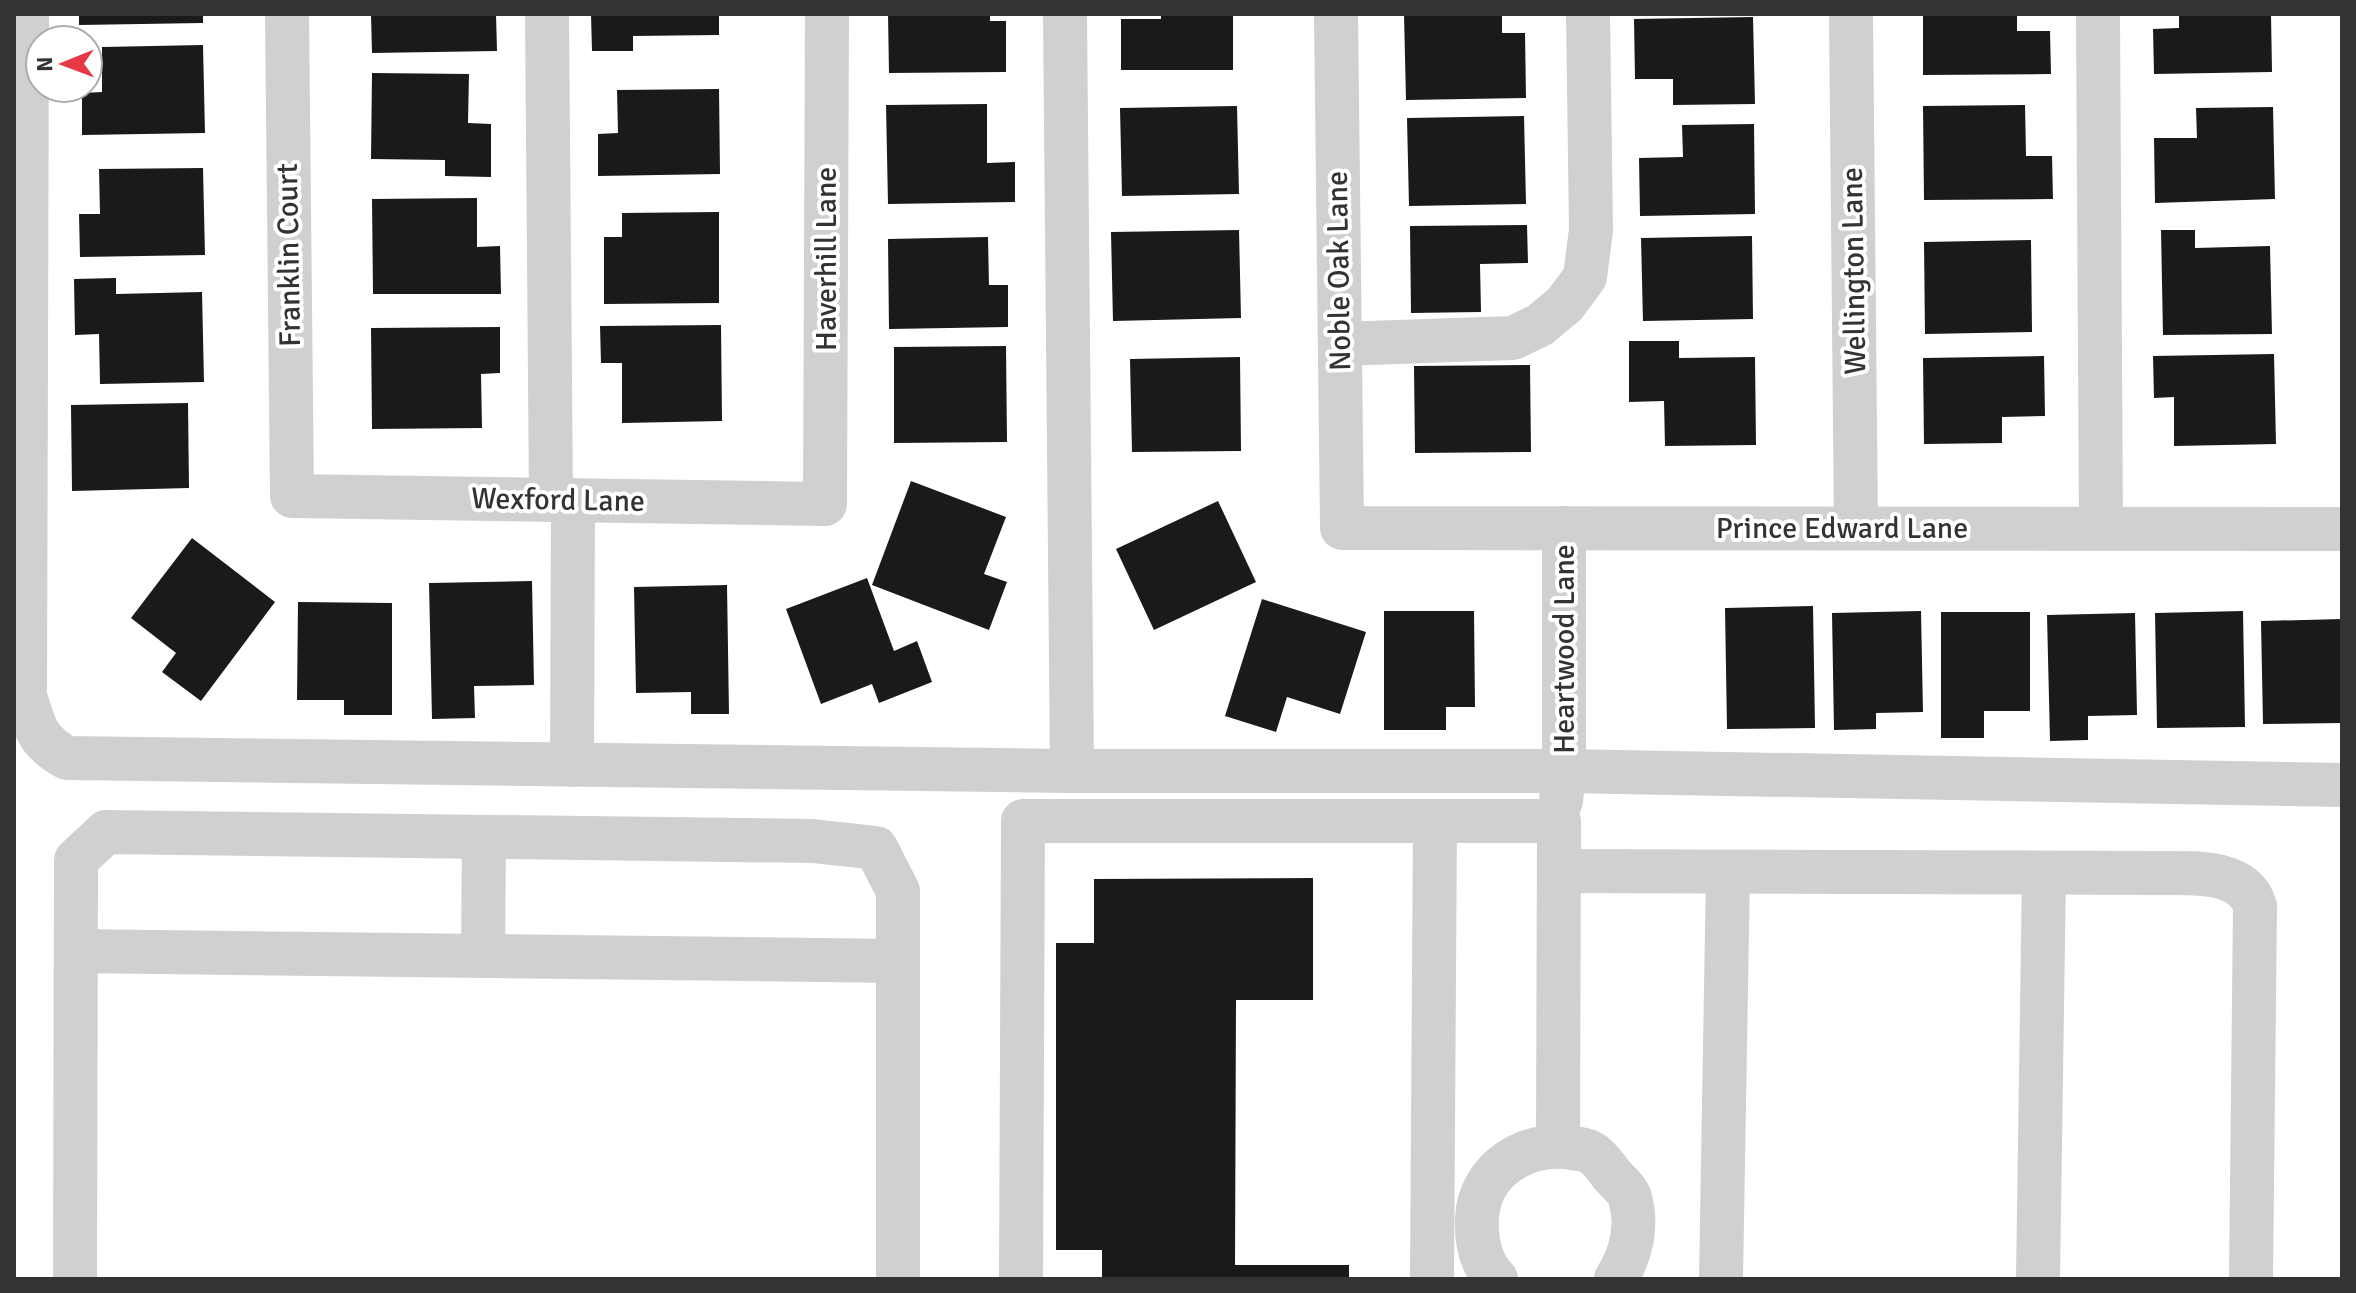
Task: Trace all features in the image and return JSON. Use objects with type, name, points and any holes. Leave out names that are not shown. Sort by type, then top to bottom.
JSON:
[{"type":"street","points":[[27,14],[25,696],[36,730],[48,748],[67,758],[1072,771],[1564,771],[2342,785]]},
{"type":"street","name":"Franklin Court","points":[[287,14],[292,496]]},
{"type":"street","points":[[547,14],[572,765]]},
{"type":"street","name":"Haverhill Lane","points":[[825,504],[827,14]]},
{"type":"street","points":[[1065,14],[1072,771]]},
{"type":"street","name":"Noble Oak Lane","points":[[1336,14],[1342,528]]},
{"type":"street","points":[[1340,344],[1513,338],[1540,325],[1565,304],[1585,277],[1591,230],[1588,14]]},
{"type":"street","name":"Wellington Lane","points":[[1851,14],[1856,528]]},
{"type":"street","points":[[2098,14],[2101,528]]},
{"type":"street","name":"Wexford Lane","points":[[292,496],[825,504]]},
{"type":"street","name":"Prince Edward Lane","points":[[1342,528],[2342,529]]},
{"type":"street","name":"Heartwood Lane","points":[[1558,1146],[1564,528]]},
{"type":"street","points":[[1021,1279],[1023,821],[1559,821]]},
{"type":"street","points":[[1432,1279],[1435,821]]},
{"type":"street","points":[[75,1279],[76,860],[106,832],[813,841],[876,848],[898,891],[898,1279]]},
{"type":"street","points":[[483,956],[484,837]]},
{"type":"street","points":[[1559,871],[2211,875],[2237,882],[2251,891],[2255,906],[2251,1279]]},
{"type":"street","points":[[1721,1279],[1728,872]]},
{"type":"street","points":[[2038,1279],[2044,873]]},
{"type":"street","points":[[76,951],[898,961]]},
{"type":"street","points":[[1496,1279],[1476,1242],[1477,1207],[1491,1178],[1512,1157],[1535,1148],[1558,1146],[1589,1151],[1629,1196],[1633,1230],[1628,1260],[1616,1279]]},
{"type":"building","points":[[79,14],[203,14],[203,23],[79,24]]},
{"type":"building","points":[[371,14],[496,14],[497,51],[372,53]]},
{"type":"building","points":[[591,14],[719,14],[719,35],[633,36],[633,51],[592,51]]},
{"type":"building","points":[[888,14],[990,14],[990,21],[1006,21],[1006,72],[889,73]]},
{"type":"building","points":[[1161,14],[1233,14],[1233,70],[1121,70],[1121,19],[1161,19]]},
{"type":"building","points":[[1404,14],[1502,14],[1502,33],[1525,33],[1526,98],[1406,100]]},
{"type":"building","points":[[1923,14],[2017,14],[2017,31],[2050,31],[2051,74],[1923,75]]},
{"type":"building","points":[[2179,14],[2271,14],[2272,72],[2154,74],[2153,29],[2179,28]]},
{"type":"building","points":[[1753,17],[1755,104],[1673,105],[1673,79],[1635,79],[1634,19]]},
{"type":"building","points":[[203,45],[205,133],[82,135],[82,104],[104,104],[104,47]]},
{"type":"building","points":[[372,73],[469,74],[468,123],[491,124],[491,177],[445,176],[445,160],[371,159]]},
{"type":"building","points":[[719,89],[720,174],[598,176],[598,134],[618,133],[617,90]]},
{"type":"building","points":[[987,104],[987,163],[1015,162],[1015,202],[888,204],[886,105]]},
{"type":"building","points":[[2025,105],[2026,156],[2052,156],[2053,199],[1924,200],[1923,106]]},
{"type":"building","points":[[1237,106],[1239,194],[1122,196],[1120,108]]},
{"type":"building","points":[[2273,107],[2275,199],[2155,203],[2154,138],[2197,138],[2196,108]]},
{"type":"building","points":[[1524,116],[1526,204],[1409,206],[1407,118]]},
{"type":"building","points":[[1754,124],[1755,214],[1640,216],[1639,158],[1683,157],[1682,125]]},
{"type":"building","points":[[203,168],[205,255],[80,257],[79,214],[100,214],[99,169]]},
{"type":"building","points":[[477,198],[477,247],[500,246],[501,294],[373,294],[372,199]]},
{"type":"building","points":[[719,212],[719,303],[604,304],[604,237],[622,237],[622,213]]},
{"type":"building","points":[[1527,225],[1528,263],[1480,264],[1481,312],[1411,313],[1410,226]]},
{"type":"building","points":[[1239,230],[1241,318],[1113,321],[1111,232]]},
{"type":"building","points":[[2161,230],[2195,230],[2195,248],[2270,246],[2272,334],[2163,335]]},
{"type":"building","points":[[1752,236],[1753,319],[1643,321],[1641,238]]},
{"type":"building","points":[[988,237],[989,285],[1008,285],[1008,327],[889,329],[888,239]]},
{"type":"building","points":[[2031,240],[2032,332],[1925,334],[1924,242]]},
{"type":"building","points":[[116,278],[116,294],[202,292],[204,382],[100,384],[99,334],[75,335],[74,279]]},
{"type":"building","points":[[721,325],[722,421],[622,423],[622,363],[601,363],[600,326]]},
{"type":"building","points":[[500,327],[500,373],[481,374],[482,428],[372,429],[371,328]]},
{"type":"building","points":[[1629,341],[1679,341],[1679,358],[1755,357],[1756,445],[1665,446],[1664,401],[1629,402]]},
{"type":"building","points":[[1006,346],[1007,442],[894,443],[894,347]]},
{"type":"building","points":[[2274,354],[2276,444],[2174,446],[2174,397],[2154,398],[2153,356]]},
{"type":"building","points":[[2044,356],[2045,416],[2002,417],[2002,443],[1924,444],[1923,358]]},
{"type":"building","points":[[1240,357],[1241,451],[1132,452],[1130,359]]},
{"type":"building","points":[[1530,365],[1531,452],[1415,453],[1414,366]]},
{"type":"building","points":[[188,403],[189,488],[72,491],[71,405]]},
{"type":"building","points":[[911,481],[1006,517],[984,574],[1007,582],[989,630],[872,585]]},
{"type":"building","points":[[1218,501],[1256,582],[1154,630],[1116,549]]},
{"type":"building","points":[[192,538],[275,602],[201,701],[162,672],[176,653],[131,618]]},
{"type":"building","points":[[867,578],[894,651],[917,641],[932,682],[879,703],[872,684],[821,704],[786,609]]},
{"type":"building","points":[[532,581],[534,685],[474,686],[475,718],[432,719],[429,583]]},
{"type":"building","points":[[727,585],[729,714],[691,714],[691,692],[636,693],[634,587]]},
{"type":"building","points":[[1262,599],[1366,632],[1340,714],[1287,697],[1276,732],[1225,716]]},
{"type":"building","points":[[298,602],[392,603],[392,715],[344,715],[344,700],[297,700]]},
{"type":"building","points":[[1813,606],[1815,728],[1727,729],[1725,608]]},
{"type":"building","points":[[1384,611],[1474,611],[1475,707],[1446,707],[1446,730],[1384,730]]},
{"type":"building","points":[[1921,611],[1923,712],[1876,713],[1876,729],[1834,730],[1832,613]]},
{"type":"building","points":[[2243,611],[2245,727],[2157,728],[2155,613]]},
{"type":"building","points":[[1941,612],[2030,612],[2030,711],[1984,711],[1984,738],[1941,738]]},
{"type":"building","points":[[2135,613],[2137,715],[2088,716],[2088,740],[2050,741],[2047,615]]},
{"type":"building","points":[[2342,619],[2342,723],[2263,724],[2261,621]]},
{"type":"building","points":[[1313,878],[1313,1000],[1236,1000],[1235,1265],[1349,1265],[1349,1279],[1102,1279],[1102,1250],[1056,1250],[1056,943],[1094,943],[1094,879]]}]
